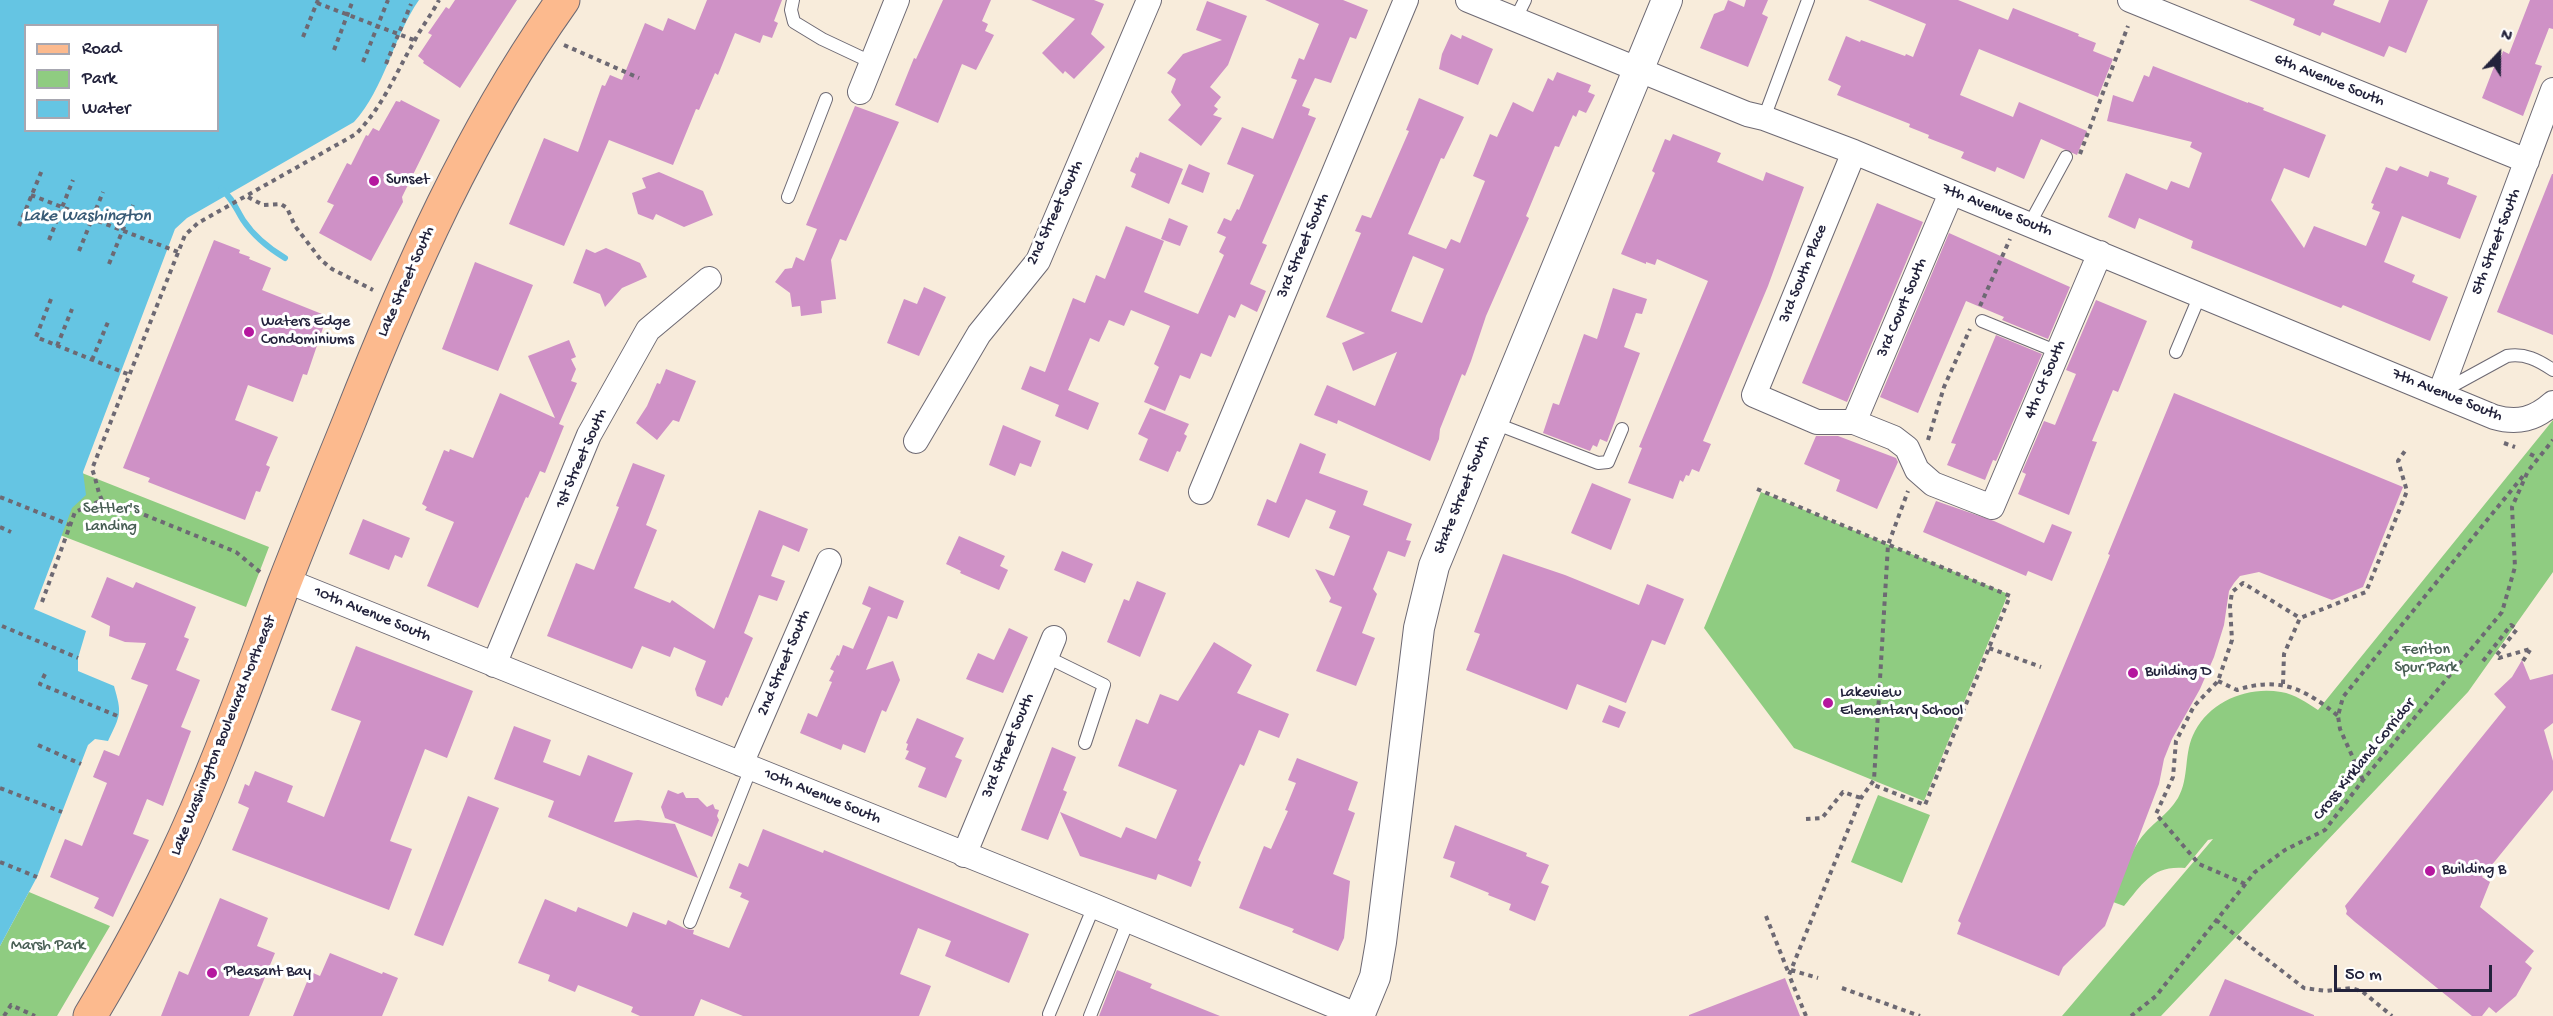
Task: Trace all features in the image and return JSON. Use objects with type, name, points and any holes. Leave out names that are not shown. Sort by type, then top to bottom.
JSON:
[{"type":"main road","name":"Lake Street South","points":[[274,577],[440,206],[489,116],[540,32],[563,0]]},
{"type":"main road","name":"Lake Washington Boulevard Northeast","points":[[90,1016],[131,946],[173,861],[215,767],[274,577]]},
{"type":"street","points":[[860,92],[897,0]]},
{"type":"street","name":"2nd Street South","points":[[916,441],[979,334],[1038,261],[1149,0]]},
{"type":"street","name":"3rd Street South","points":[[1202,492],[1406,0]]},
{"type":"street","name":"7th Avenue South","points":[[1468,0],[1520,10],[1639,71],[1747,114],[1764,117],[1854,152],[1951,193],[2020,231],[2100,253],[2494,417],[2509,421],[2526,420],[2541,414],[2553,403]]},
{"type":"street","name":"State Street South","points":[[1359,1016],[1375,977],[1382,942],[1423,604],[1434,566],[1667,0]]},
{"type":"street","name":"6th Avenue South","points":[[2141,2],[2527,161]]},
{"type":"street","name":"5th Street South","points":[[2440,393],[2553,90]]},
{"type":"street","name":"3rd South Place","points":[[1854,152],[1754,395],[1817,422],[1854,422]]},
{"type":"street","name":"3rd Court South","points":[[1854,422],[1951,193]]},
{"type":"street","name":"4th Ct South","points":[[1854,422],[1894,438],[1907,448],[1917,470],[1933,484],[1992,507],[2100,253]]},
{"type":"street","name":"1st Street South","points":[[494,665],[589,435],[648,330],[709,279]]},
{"type":"street","name":"2nd Street South","points":[[746,766],[829,561]]},
{"type":"street","name":"10th Avenue South","points":[[274,577],[1094,906],[1359,1016]]},
{"type":"street","name":"3rd Street South","points":[[964,855],[1051,647]]},
{"type":"lane","points":[[793,0],[791,10],[794,22],[822,39],[871,62]]},
{"type":"lane","points":[[1764,117],[1808,0]]},
{"type":"lane","points":[[788,197],[826,99]]},
{"type":"lane","points":[[2020,231],[2066,157]]},
{"type":"lane","points":[[2176,352],[2200,295]]},
{"type":"lane","points":[[1977,319],[2058,352]]},
{"type":"lane","points":[[2440,393],[2507,356],[2518,354],[2537,360],[2553,370]]},
{"type":"lane","points":[[1493,422],[1598,463],[1608,462],[1622,429]]},
{"type":"lane","points":[[1051,647],[1104,685],[1085,743]]},
{"type":"lane","points":[[690,921],[746,766]]},
{"type":"lane","points":[[1049,1014],[1094,906]]},
{"type":"lane","points":[[1090,1016],[1128,921]]},
{"type":"path","points":[[334,50],[353,0]]},
{"type":"path","points":[[363,62],[388,0]]},
{"type":"path","points":[[274,577],[236,552],[130,509],[113,513],[100,501],[92,469],[186,234],[198,223],[356,134],[373,116],[384,99],[414,40],[440,0]]},
{"type":"path","points":[[303,37],[317,2],[398,36],[414,40]]},
{"type":"path","points":[[386,64],[411,4]]},
{"type":"path","points":[[2079,157],[2128,26]]},
{"type":"path","points":[[561,44],[639,78]]},
{"type":"path","points":[[19,226],[42,170]]},
{"type":"path","points":[[49,240],[73,180]]},
{"type":"path","points":[[79,251],[103,192]]},
{"type":"path","points":[[31,195],[178,252]]},
{"type":"path","points":[[247,197],[263,205],[281,204],[287,208],[295,226],[321,260],[332,269],[373,290]]},
{"type":"path","points":[[110,264],[134,205]]},
{"type":"path","points":[[1927,444],[1944,387],[2020,231]]},
{"type":"path","points":[[51,299],[36,337],[130,375]]},
{"type":"path","points":[[57,346],[72,309]]},
{"type":"path","points":[[92,360],[108,322]]},
{"type":"path","name":"Cross Kirkland Corridor","points":[[2131,1016],[2156,996],[2255,872],[2285,850],[2325,830],[2363,780],[2502,612],[2515,567],[2512,507],[2528,471],[2553,440]]},
{"type":"path","points":[[2283,684],[2284,654],[2300,618],[2366,592],[2407,491],[2398,461],[2407,448]]},
{"type":"path","points":[[2530,454],[2538,458]]},
{"type":"path","points":[[2363,780],[2340,729],[2338,716],[2343,697],[2528,471]]},
{"type":"path","points":[[1790,972],[1861,798],[1874,780],[1888,544],[1901,505],[1912,483]]},
{"type":"path","points":[[1757,489],[2010,596],[1925,805],[1871,784]]},
{"type":"path","points":[[0,497],[70,525]]},
{"type":"path","points":[[42,602],[75,512],[100,501]]},
{"type":"path","points":[[0,527],[11,532]]},
{"type":"path","points":[[2245,885],[2199,864],[2156,814],[2173,777],[2176,741],[2194,706],[2218,681],[2232,640],[2230,606],[2232,592],[2243,583],[2300,618]]},
{"type":"path","points":[[2483,661],[2511,625],[2517,629],[2496,656],[2499,658],[2530,649],[2523,661]]},
{"type":"path","points":[[2,626],[78,658]]},
{"type":"path","points":[[1989,648],[2041,667]]},
{"type":"path","points":[[45,674],[40,684],[120,717]]},
{"type":"path","points":[[2218,681],[2237,690],[2257,683],[2283,684],[2314,696],[2338,716]]},
{"type":"path","points":[[38,745],[81,764]]},
{"type":"path","points":[[0,788],[62,812]]},
{"type":"path","points":[[1806,819],[1822,818],[1843,792],[1861,798]]},
{"type":"path","points":[[0,862],[37,877]]},
{"type":"path","points":[[1766,916],[1806,1016]]},
{"type":"path","points":[[2216,920],[2304,988],[2326,991],[2352,988],[2363,992],[2392,1016]]},
{"type":"path","points":[[1790,972],[1818,978]]},
{"type":"path","points":[[1842,988],[1867,995],[1920,1016]]},
{"type":"path","points":[[4,1016],[11,1005],[35,1016]]},
{"type":"green space","name":"Feriton Spur Park","points":[[2553,420],[2553,572],[2468,692],[2161,1016],[2062,1016],[2213,839],[2208,840],[2185,868],[2165,869],[2150,877],[2124,906],[2113,902],[2127,863],[2138,842],[2147,830],[2169,810],[2182,790],[2191,739],[2202,720],[2211,711],[2232,698],[2256,691],[2286,693],[2318,710]]},
{"type":"green space","name":"Settler's Landing","points":[[82,473],[269,547],[246,607],[60,535]]},
{"type":"green space","points":[[1761,492],[2008,594],[1924,801],[1794,748],[1704,628]]},
{"type":"green space","points":[[1878,795],[1930,815],[1902,883],[1851,862]]},
{"type":"green space","name":"Marsh Park","points":[[29,892],[110,926],[57,1016],[0,1016],[0,946]]},
{"type":"water","name":"Lake Washington","points":[[0,0],[419,0],[402,30],[374,94],[354,122],[187,218],[175,229],[83,472],[86,495],[72,508],[34,609],[86,631],[78,658],[78,671],[114,686],[119,709],[118,719],[108,741],[95,739],[88,745],[37,877],[0,946]]},
{"type":"building","points":[[455,0],[517,0],[460,88],[423,63],[424,61],[418,56],[432,35],[428,33],[446,7],[449,9]]},
{"type":"building","points":[[707,0],[782,0],[774,21],[778,23],[772,38],[763,35],[760,43],[735,33],[718,75],[715,73],[699,110],[696,109],[673,165],[609,140],[564,246],[509,224],[544,138],[578,152],[602,85],[605,86],[610,75],[622,80],[645,23],[663,31],[668,18],[695,30]]},
{"type":"building","points":[[943,0],[991,0],[982,21],[988,24],[985,31],[994,35],[976,70],[962,64],[938,123],[895,105],[914,58],[916,59]]},
{"type":"building","points":[[1031,0],[1094,0],[1104,4],[1091,34],[1105,47],[1074,79],[1065,71],[1063,74],[1042,53],[1075,19]]},
{"type":"building","points":[[1265,0],[1343,0],[1368,10],[1356,39],[1350,37],[1331,83],[1315,78],[1302,106],[1310,109],[1308,115],[1316,118],[1262,243],[1267,245],[1250,284],[1266,291],[1257,312],[1241,304],[1235,318],[1229,315],[1211,357],[1201,353],[1190,379],[1180,375],[1165,411],[1144,402],[1159,367],[1154,364],[1170,326],[1131,310],[1124,326],[1109,320],[1099,342],[1090,338],[1068,390],[1099,403],[1088,430],[1055,416],[1059,405],[1021,389],[1030,366],[1045,372],[1073,298],[1085,303],[1096,275],[1105,279],[1126,226],[1164,241],[1144,292],[1198,314],[1224,255],[1219,252],[1226,237],[1217,233],[1224,218],[1231,221],[1237,209],[1239,210],[1254,175],[1227,164],[1242,127],[1273,139],[1297,80],[1291,78],[1299,58],[1304,60],[1319,24]]},
{"type":"building","points":[[1728,0],[1744,7],[1746,0],[1768,0],[1762,14],[1768,17],[1748,67],[1700,48],[1714,14],[1724,10]]},
{"type":"building","points":[[1868,0],[1958,0],[2008,20],[2013,8],[2096,43],[2093,51],[2113,59],[2098,97],[1979,49],[1960,95],[2013,117],[2019,102],[2087,131],[2077,155],[2041,139],[2024,179],[1997,167],[1995,172],[1961,158],[1964,152],[1928,138],[1929,135],[1909,127],[1910,124],[1837,95],[1841,86],[1828,80],[1846,36],[1913,57],[1926,24]]},
{"type":"building","points":[[2249,0],[2335,0],[2333,5],[2380,23],[2389,0],[2428,0],[2406,53],[2389,46],[2384,57],[2322,32],[2320,36],[2293,25],[2295,19]]},
{"type":"building","points":[[2530,0],[2553,0],[2553,29],[2549,28],[2535,64],[2542,66],[2523,116],[2482,98],[2497,59],[2500,61],[2503,51],[2509,54]]},
{"type":"building","points":[[1207,1],[1247,16],[1228,65],[1210,87],[1221,97],[1214,106],[1218,109],[1213,115],[1222,118],[1201,146],[1168,120],[1181,105],[1171,92],[1176,79],[1167,73],[1183,54],[1222,40],[1196,30]]},
{"type":"building","points":[[1451,34],[1461,39],[1462,35],[1493,49],[1478,85],[1439,69],[1442,54]]},
{"type":"building","points":[[2153,66],[2264,108],[2263,110],[2326,135],[2309,178],[2284,168],[2271,200],[2304,248],[2314,226],[2366,246],[2380,212],[2372,209],[2374,204],[2371,203],[2386,167],[2397,171],[2400,166],[2428,177],[2430,171],[2449,178],[2447,184],[2477,196],[2460,239],[2402,216],[2384,262],[2415,275],[2412,282],[2448,297],[2430,341],[2343,305],[2341,308],[2191,248],[2193,241],[2139,218],[2135,229],[2108,217],[2126,173],[2167,190],[2171,181],[2189,188],[2202,153],[2190,147],[2192,142],[2107,121],[2113,95],[2133,102],[2144,75],[2149,77]]},
{"type":"building","points":[[1557,72],[1591,85],[1588,92],[1595,95],[1586,113],[1579,110],[1576,117],[1573,115],[1559,147],[1555,146],[1526,216],[1529,218],[1486,316],[1465,376],[1462,374],[1440,429],[1439,439],[1430,461],[1338,420],[1337,424],[1314,415],[1327,385],[1375,406],[1397,352],[1353,371],[1342,343],[1365,333],[1326,317],[1361,233],[1355,231],[1362,215],[1371,218],[1409,131],[1406,130],[1419,98],[1464,117],[1444,159],[1441,158],[1408,234],[1446,249],[1451,239],[1460,243],[1485,181],[1473,176],[1490,134],[1497,137],[1513,102],[1533,112],[1548,78],[1553,81]],"holes":[[[1413,256],[1444,269],[1422,323],[1391,311]]]},
{"type":"building","name":"Sunset","points":[[401,100],[440,120],[402,197],[403,202],[371,261],[319,233],[334,205],[327,202],[347,163],[351,165],[366,135],[368,136],[373,128],[379,131],[396,101]]},
{"type":"building","points":[[855,106],[899,122],[846,241],[840,239],[831,260],[836,299],[821,301],[822,313],[801,316],[800,306],[792,307],[790,293],[775,282],[785,269],[792,268],[796,257],[804,261],[817,229],[806,225]]},
{"type":"building","points":[[1673,134],[1721,153],[1717,162],[1763,181],[1766,172],[1804,187],[1768,286],[1703,441],[1711,444],[1699,472],[1692,469],[1683,482],[1680,480],[1673,499],[1628,483],[1642,448],[1639,447],[1708,281],[1657,259],[1655,265],[1646,262],[1646,264],[1621,254],[1655,173],[1652,171],[1665,139],[1670,141]]},
{"type":"building","points":[[1140,152],[1183,169],[1169,204],[1131,187],[1136,174],[1130,171]]},
{"type":"building","points":[[1189,164],[1210,173],[1203,193],[1181,184]]},
{"type":"building","points":[[659,172],[703,191],[713,215],[684,227],[656,214],[653,220],[638,214],[632,193],[646,188],[642,178]]},
{"type":"building","points":[[2553,174],[2553,335],[2497,312]]},
{"type":"building","points":[[1877,203],[1923,222],[1847,402],[1802,383]]},
{"type":"building","points":[[1169,218],[1188,226],[1180,246],[1161,239]]},
{"type":"building","points":[[1949,233],[2070,287],[2048,339],[2002,320],[2004,317],[1966,301],[1918,413],[1880,397]]},
{"type":"building","points":[[214,240],[240,250],[239,253],[250,257],[249,259],[271,268],[262,290],[327,316],[307,375],[303,374],[293,402],[248,385],[235,420],[278,437],[266,465],[270,467],[260,492],[256,491],[245,520],[148,482],[150,478],[123,468]]},
{"type":"building","points":[[606,248],[640,263],[647,277],[622,288],[605,307],[600,294],[573,283],[586,249],[595,253]]},
{"type":"building","points":[[475,262],[533,285],[498,371],[442,349]]},
{"type":"building","points":[[924,287],[946,297],[919,356],[887,343],[904,299],[917,304]]},
{"type":"building","points":[[1613,288],[1647,299],[1642,314],[1636,313],[1624,347],[1640,353],[1607,442],[1600,439],[1597,447],[1593,445],[1590,451],[1543,433],[1553,403],[1559,405],[1584,334],[1597,339]]},
{"type":"building","points":[[2096,300],[2147,321],[2118,392],[2113,390],[2092,441],[2097,442],[2069,515],[2018,494],[2026,474],[2022,472],[2044,421],[2055,425],[2076,374],[2066,370]]},
{"type":"building","points":[[1996,335],[2042,354],[1996,461],[1993,460],[1985,480],[1947,465],[1956,444],[1951,443]]},
{"type":"building","points":[[569,340],[576,357],[571,359],[576,369],[571,381],[577,383],[559,424],[564,426],[545,473],[540,471],[528,498],[526,497],[478,608],[427,586],[454,522],[425,510],[427,507],[422,504],[444,450],[449,452],[450,449],[473,458],[500,393],[555,418],[528,356]]},
{"type":"building","points":[[666,369],[696,381],[679,422],[673,420],[657,440],[636,423],[647,406],[657,383],[660,384]]},
{"type":"building","name":"Building D","points":[[2174,393],[2403,487],[2363,587],[2332,600],[2259,572],[2240,576],[2234,583],[2229,591],[2224,625],[2214,657],[2200,689],[2172,739],[2164,759],[2159,784],[2105,926],[2063,967],[2059,976],[1957,934],[1961,923],[1958,921],[2110,555],[2108,554]]},
{"type":"building","points":[[1150,408],[1189,424],[1180,452],[1177,451],[1168,472],[1139,460],[1148,439],[1138,434]]},
{"type":"building","points":[[1003,425],[1041,441],[1031,467],[1020,463],[1015,476],[989,465]]},
{"type":"building","points":[[1816,436],[1838,436],[1896,458],[1898,462],[1877,509],[1836,491],[1840,480],[1804,464]]},
{"type":"building","points":[[1300,443],[1326,454],[1319,473],[1368,491],[1363,505],[1412,524],[1406,540],[1411,541],[1405,557],[1388,551],[1373,589],[1377,594],[1362,633],[1375,638],[1356,686],[1316,671],[1342,607],[1329,602],[1331,598],[1315,569],[1334,576],[1350,536],[1329,528],[1336,511],[1306,499],[1289,538],[1257,525],[1267,499],[1276,503]]},
{"type":"building","points":[[633,463],[665,475],[646,525],[657,530],[634,588],[670,603],[672,600],[714,629],[759,510],[808,529],[799,552],[783,545],[771,576],[785,581],[777,601],[759,595],[744,633],[753,638],[728,698],[726,697],[722,706],[697,696],[695,689],[706,661],[674,647],[670,657],[642,646],[632,669],[547,636],[576,563],[594,570],[619,507],[616,506]]},
{"type":"building","points":[[1592,483],[1631,499],[1611,550],[1571,533]]},
{"type":"building","points":[[1936,501],[1994,521],[2044,543],[2052,524],[2072,532],[2052,581],[2028,571],[2026,576],[1923,532]]},
{"type":"building","points":[[363,519],[410,538],[402,558],[395,555],[389,570],[349,554]]},
{"type":"building","points":[[959,536],[1005,556],[1000,566],[1008,570],[999,590],[960,573],[961,571],[946,564]]},
{"type":"building","points":[[1062,551],[1093,564],[1085,583],[1054,570]]},
{"type":"building","points":[[1503,554],[1565,575],[1639,605],[1647,584],[1684,599],[1665,645],[1652,640],[1626,703],[1577,684],[1567,710],[1466,670],[1480,634],[1474,632]]},
{"type":"building","points":[[107,577],[133,588],[136,582],[196,607],[184,637],[189,639],[176,670],[200,680],[181,727],[191,731],[163,806],[147,799],[133,834],[149,840],[113,917],[94,908],[99,898],[50,877],[65,839],[82,846],[107,783],[93,777],[104,750],[119,756],[148,685],[131,679],[146,643],[125,642],[109,636],[110,626],[91,617]]},
{"type":"building","points":[[1137,581],[1166,593],[1140,657],[1107,642],[1124,599],[1129,601]]},
{"type":"building","points":[[869,586],[904,601],[897,619],[888,616],[866,670],[893,661],[900,680],[886,712],[882,710],[865,753],[843,744],[841,750],[800,733],[808,713],[817,717],[832,682],[829,681],[834,671],[830,669],[843,645],[853,649],[871,608],[862,604]]},
{"type":"building","points":[[1009,628],[1028,637],[1003,693],[966,679],[978,653],[994,660]]},
{"type":"building","points":[[1214,642],[1252,665],[1237,693],[1289,714],[1279,738],[1259,730],[1244,766],[1240,764],[1198,860],[1201,862],[1191,887],[1158,874],[1156,880],[1080,856],[1060,812],[1121,838],[1126,827],[1156,839],[1177,790],[1118,766],[1136,719],[1148,724],[1160,694],[1178,701]]},
{"type":"building","points":[[356,646],[473,691],[447,758],[425,749],[390,841],[412,849],[389,910],[232,850],[249,808],[238,803],[245,784],[249,786],[255,771],[293,786],[287,802],[324,817],[361,721],[331,710]]},
{"type":"building","name":"Building B","points":[[2522,660],[2530,680],[2553,674],[2553,723],[2544,730],[2553,761],[2553,790],[2482,877],[2490,882],[2480,907],[2534,951],[2525,962],[2532,968],[2516,996],[2496,1013],[2489,1007],[2482,1016],[2472,1016],[2355,922],[2346,914],[2345,906],[2506,707],[2494,694],[2512,677]]},
{"type":"building","points":[[1609,705],[1626,712],[1619,728],[1602,722]]},
{"type":"building","points":[[917,718],[964,738],[955,757],[962,760],[946,798],[918,787],[926,768],[905,759],[909,751],[906,750],[908,744],[906,743]]},
{"type":"building","points":[[514,726],[551,740],[543,762],[580,776],[588,755],[633,773],[614,822],[638,820],[675,824],[698,878],[548,817],[554,801],[494,779]]},
{"type":"building","points":[[1052,747],[1076,757],[1063,790],[1067,792],[1048,840],[1021,830]]},
{"type":"building","points":[[1297,758],[1358,782],[1348,810],[1355,813],[1333,874],[1350,881],[1344,938],[1338,951],[1292,932],[1294,929],[1239,908],[1264,846],[1271,849],[1288,811],[1285,810],[1296,783],[1288,780]]},
{"type":"building","points":[[668,790],[678,794],[683,792],[686,798],[698,798],[707,807],[713,804],[715,809],[719,810],[717,816],[719,820],[712,837],[665,818],[661,807]]},
{"type":"building","points":[[468,796],[499,808],[443,946],[414,935]]},
{"type":"building","points":[[1455,825],[1527,853],[1526,856],[1549,865],[1541,883],[1549,886],[1535,921],[1509,910],[1511,904],[1450,877],[1455,862],[1443,858]]},
{"type":"building","points":[[763,829],[823,853],[824,850],[1029,934],[1009,983],[945,956],[951,941],[918,928],[900,974],[931,986],[919,1016],[743,1016],[701,999],[694,1016],[640,1016],[631,1012],[633,1007],[578,985],[575,992],[548,981],[550,975],[518,963],[545,899],[576,912],[578,907],[627,927],[633,912],[666,925],[668,920],[686,929],[694,930],[693,934],[729,948],[749,901],[740,897],[742,893],[729,888],[739,863],[748,867]]},
{"type":"building","points":[[220,898],[268,918],[257,946],[275,953],[249,1016],[161,1016],[179,971],[188,975]]},
{"type":"building","points":[[330,953],[398,978],[382,1016],[293,1016],[311,972],[320,976]]},
{"type":"building","points":[[1117,970],[1152,984],[1150,988],[1220,1016],[1099,1016]]},
{"type":"building","points":[[1785,978],[1800,1016],[1689,1016],[1689,1015]]},
{"type":"building","points":[[2225,979],[2314,1015],[2314,1016],[2209,1016]]},
{"type":"waterway","points":[[221,189],[231,199],[252,231],[285,258]]},
{"type":"place","name":"Sunset","points":[[374,181]]},
{"type":"place","name":"Waters Edge Condominiums","points":[[249,332]]},
{"type":"place","name":"Building D","points":[[2133,673]]},
{"type":"place","name":"Lakeview Elementary School","points":[[1828,703]]},
{"type":"place","name":"Building B","points":[[2430,871]]},
{"type":"place","name":"Pleasant Bay","points":[[212,973]]}]
